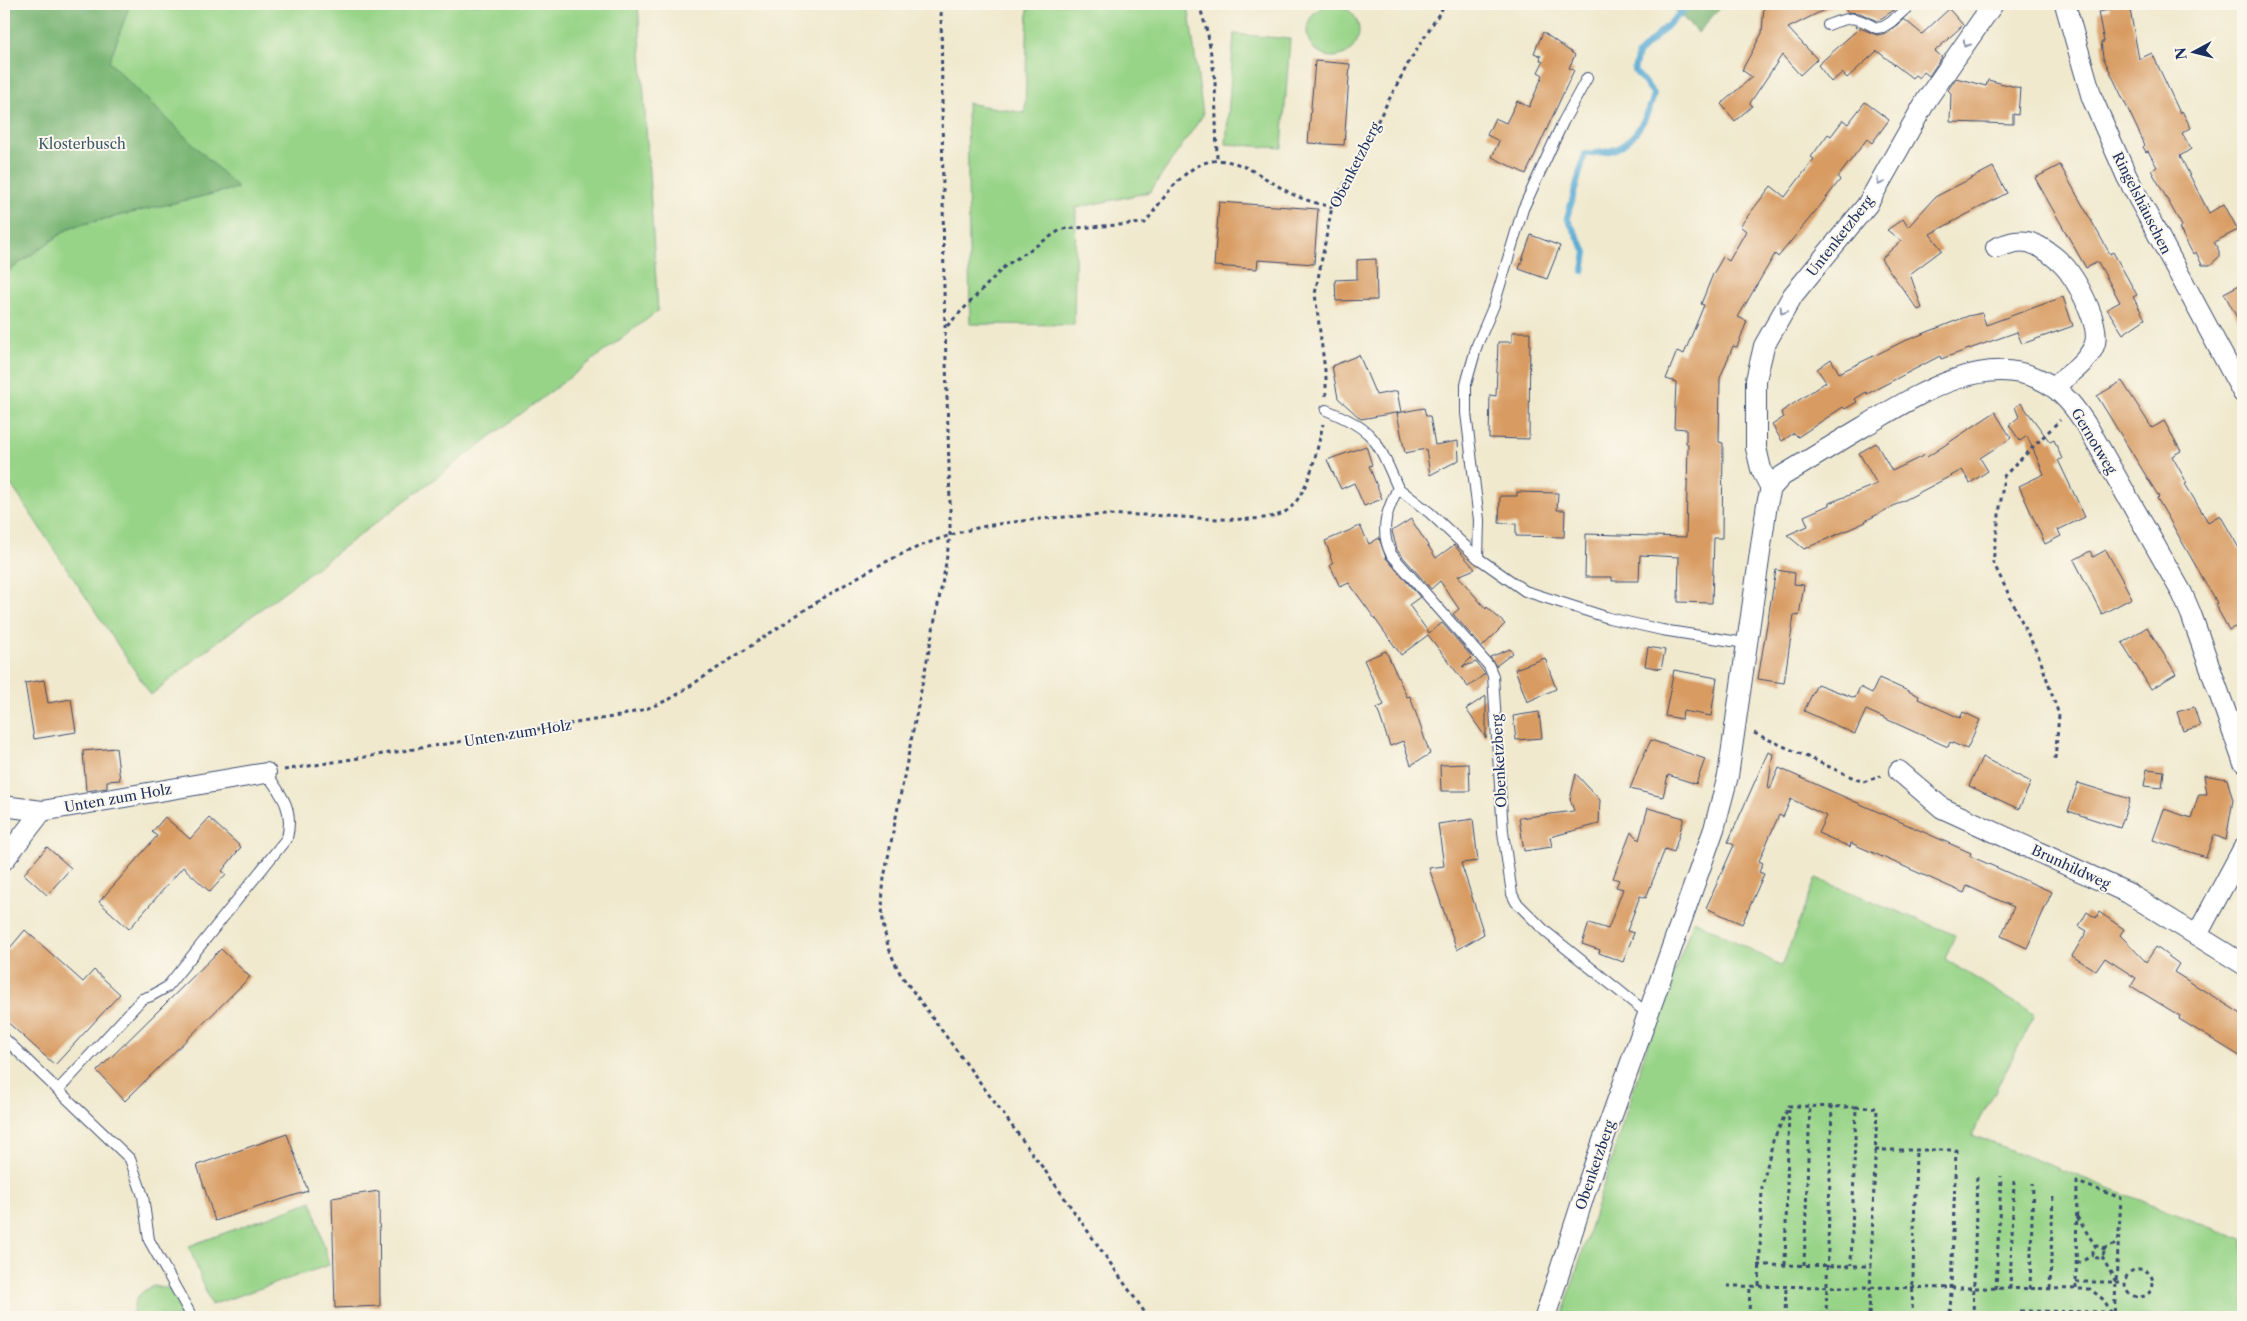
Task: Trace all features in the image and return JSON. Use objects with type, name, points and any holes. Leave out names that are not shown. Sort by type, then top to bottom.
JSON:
[{"type":"street","name":"Untenketzberg","points":[[1771,488],[1761,469],[1756,448],[1756,380],[1764,346],[1794,295],[1867,205],[1927,99],[1994,4]]},
{"type":"street","name":"Ringelshäuschen","points":[[2065,4],[2092,98],[2126,177],[2243,393]]},
{"type":"street","points":[[1996,248],[2015,241],[2035,244],[2051,255],[2069,271],[2092,316],[2096,331],[2095,344],[2087,359],[2053,387]]},
{"type":"street","name":"Gernotweg","points":[[1771,488],[1782,476],[1915,396],[1951,380],[1980,373],[2001,371],[2024,373],[2053,387],[2074,406],[2182,593],[2243,762]]},
{"type":"street","name":"Obenketzberg","points":[[1545,1317],[1586,1189],[1714,829],[1728,776],[1758,552],[1771,488]]},
{"type":"street","name":"Brunhildweg","points":[[1899,771],[1942,808],[2128,893],[2243,964]]},
{"type":"street","name":"Unten zum Holz","points":[[4,809],[11,807],[42,811],[266,773]]},
{"type":"street","points":[[4,860],[42,811]]},
{"type":"street","points":[[2197,935],[2243,849]]},
{"type":"lane","points":[[1828,25],[1846,18],[1863,19],[1876,28],[1883,27],[1911,4]]},
{"type":"lane","points":[[1478,558],[1479,520],[1466,413],[1466,384],[1477,345],[1494,305],[1523,208],[1563,122],[1587,78]]},
{"type":"lane","points":[[1326,410],[1351,420],[1368,432],[1378,444],[1398,488],[1430,512],[1478,558],[1524,591],[1609,618],[1644,626],[1745,643]]},
{"type":"lane","name":"Obenketzberg","points":[[1398,488],[1390,504],[1384,526],[1385,542],[1391,554],[1489,666],[1493,676],[1503,832],[1509,879],[1516,902],[1546,932],[1648,1014]]},
{"type":"lane","points":[[58,1090],[142,999],[166,987],[287,838],[290,828],[284,797],[266,773]]},
{"type":"lane","points":[[4,1038],[130,1159],[143,1196],[149,1240],[192,1317]]},
{"type":"path","points":[[941,4],[944,290],[950,535],[945,569],[884,878],[882,914],[886,942],[902,975],[1054,1183],[1148,1317]]},
{"type":"path","points":[[1199,4],[1208,35],[1215,80],[1217,159]]},
{"type":"path","name":"Obenketzberg","points":[[950,535],[1004,523],[1053,518],[1143,515],[1240,518],[1277,515],[1296,503],[1309,475],[1326,410],[1326,378],[1315,294],[1332,207],[1409,62],[1445,4]]},
{"type":"path","points":[[946,326],[1005,266],[1062,229],[1145,223],[1186,174],[1194,168],[1217,159],[1241,165],[1294,195],[1332,207]]},
{"type":"path","points":[[2055,759],[2059,715],[2040,659],[1993,562],[2004,476],[2074,406]]},
{"type":"path","name":"Unten zum Holz","points":[[266,773],[619,716],[646,710],[670,699],[844,584],[900,554],[950,535]]},
{"type":"path","points":[[1735,724],[1863,782],[1899,771]]},
{"type":"path","points":[[1804,1265],[1810,1105]]},
{"type":"path","points":[[1789,1106],[1877,1108],[1869,1317]]},
{"type":"path","points":[[1759,1286],[1758,1265],[1762,1188],[1773,1141],[1789,1106]]},
{"type":"path","points":[[1785,1265],[1789,1106]]},
{"type":"path","points":[[1826,1317],[1832,1106]]},
{"type":"path","points":[[1851,1265],[1856,1107]]},
{"type":"path","points":[[1875,1150],[1956,1150],[1950,1317]]},
{"type":"path","points":[[1912,1317],[1916,1150]]},
{"type":"path","points":[[1973,1317],[1977,1175]]},
{"type":"path","points":[[1996,1289],[2001,1176]]},
{"type":"path","points":[[2010,1289],[2014,1181]]},
{"type":"path","points":[[2076,1289],[2077,1182],[2121,1198],[2114,1317]]},
{"type":"path","points":[[2030,1289],[2033,1183]]},
{"type":"path","points":[[2050,1289],[2053,1193]]},
{"type":"path","points":[[2077,1216],[2096,1247],[2104,1249],[2118,1243]]},
{"type":"path","points":[[2093,1256],[2092,1252],[2096,1247]]},
{"type":"path","points":[[2104,1249],[2102,1257],[2116,1283]]},
{"type":"path","points":[[2076,1265],[2093,1256],[2102,1257]]},
{"type":"path","points":[[1758,1265],[1871,1266]]},
{"type":"path","points":[[2142,1268],[2150,1273],[2154,1282],[2153,1288],[2147,1295],[2138,1297],[2127,1291],[2124,1282],[2125,1277],[2132,1270],[2142,1268]]},
{"type":"path","points":[[2076,1282],[2124,1282]]},
{"type":"path","points":[[2090,1283],[2090,1289]]},
{"type":"path","points":[[1727,1286],[1786,1288],[2090,1289],[2104,1300],[2114,1317]]},
{"type":"path","points":[[1749,1316],[1750,1286]]},
{"type":"path","points":[[1723,1315],[1785,1317],[1786,1288]]},
{"type":"path","points":[[2020,1311],[2112,1312]]},
{"type":"green space","name":"Klosterbusch","points":[[4,4],[130,4],[109,62],[238,188],[71,227],[4,274]]},
{"type":"green space","points":[[130,4],[638,4],[658,311],[205,651],[151,695],[4,474],[4,274],[71,227],[237,188],[109,62]]},
{"type":"green space","points":[[1028,4],[1188,4],[1203,115],[1150,192],[1076,208],[1074,325],[970,324],[967,103],[1025,113]]},
{"type":"green space","points":[[1669,4],[1723,4],[1698,33]]},
{"type":"green space","points":[[1328,5],[1338,5],[1348,9],[1355,16],[1359,31],[1355,46],[1348,53],[1338,57],[1328,57],[1318,53],[1311,46],[1307,36],[1307,26],[1311,16],[1318,9]]},
{"type":"green space","points":[[1234,34],[1290,39],[1282,148],[1226,144]]},
{"type":"green space","points":[[1816,878],[1955,935],[1945,959],[2035,1015],[1972,1135],[2243,1240],[2243,1317],[1562,1317],[1653,1027],[1694,920],[1782,966]]},
{"type":"green space","points":[[312,1201],[329,1265],[211,1305],[189,1246]]},
{"type":"green space","points":[[154,1286],[171,1289],[184,1310],[184,1317],[133,1317],[135,1301],[140,1294]]},
{"type":"building","points":[[1764,4],[1836,4],[1788,28],[1817,59],[1800,75],[1782,55],[1750,103],[1752,106],[1735,121],[1721,104],[1752,77],[1742,70],[1762,33]]},
{"type":"building","points":[[1842,4],[1886,4],[1894,10],[1877,21],[1860,13],[1847,12]]},
{"type":"building","points":[[2129,4],[2139,59],[2152,53],[2180,113],[2182,111],[2191,128],[2182,133],[2191,149],[2180,156],[2209,213],[2224,204],[2238,230],[2214,242],[2219,251],[2219,257],[2210,265],[2202,265],[2196,252],[2193,254],[2179,228],[2182,226],[2151,170],[2157,167],[2148,151],[2146,152],[2143,147],[2145,145],[2103,57],[2101,42],[2104,42],[2098,12],[2110,10],[2109,6]]},
{"type":"building","points":[[1949,9],[1963,25],[1935,51],[1942,57],[1929,76],[1924,72],[1919,78],[1915,75],[1912,78],[1877,51],[1847,78],[1842,73],[1831,82],[1818,65],[1857,30],[1855,26],[1877,35],[1887,33],[1904,19],[1922,34]]},
{"type":"building","points":[[1543,32],[1575,55],[1569,68],[1574,70],[1526,174],[1492,157],[1499,141],[1487,135],[1495,118],[1506,123],[1517,101],[1529,107],[1543,75],[1538,72],[1543,62],[1540,60],[1541,56],[1534,53]]},
{"type":"building","points":[[1315,61],[1350,64],[1344,145],[1308,143]]},
{"type":"building","points":[[1956,78],[1986,86],[1988,80],[2020,88],[2018,115],[2013,114],[2013,124],[1950,122],[1951,93],[1948,90]]},
{"type":"building","points":[[1865,102],[1889,120],[1872,143],[1867,139],[1838,177],[1840,180],[1823,202],[1778,257],[1775,254],[1738,317],[1747,321],[1737,347],[1733,346],[1720,378],[1719,442],[1723,443],[1722,538],[1714,538],[1712,603],[1678,602],[1679,557],[1640,555],[1639,581],[1612,581],[1612,577],[1585,577],[1586,534],[1686,537],[1688,444],[1686,443],[1686,429],[1674,428],[1676,382],[1666,379],[1677,351],[1684,354],[1704,305],[1701,304],[1713,274],[1723,257],[1729,261],[1746,231],[1740,226],[1771,186],[1785,197],[1814,159],[1811,157],[1828,134],[1831,136],[1843,120],[1848,124]]},
{"type":"building","points":[[2060,165],[2110,254],[2113,252],[2137,295],[2133,297],[2145,319],[2123,334],[2107,309],[2120,302],[2098,262],[2086,268],[2035,178]]},
{"type":"building","points":[[1993,167],[2007,193],[1930,234],[1942,250],[1910,274],[1922,308],[1918,310],[1881,259],[1901,241],[1887,230],[1903,219],[1908,227],[1935,197]]},
{"type":"building","points":[[1219,202],[1318,209],[1314,264],[1258,260],[1257,269],[1214,266]]},
{"type":"building","points":[[1531,235],[1560,246],[1547,279],[1519,269]]},
{"type":"building","points":[[1376,259],[1377,300],[1336,301],[1335,280],[1357,279],[1357,260]]},
{"type":"building","points":[[2243,283],[2243,329],[2224,293]]},
{"type":"building","points":[[2063,297],[2073,326],[2022,344],[2017,332],[1941,359],[1940,356],[1867,394],[1866,392],[1855,399],[1857,402],[1845,409],[1843,407],[1798,437],[1794,433],[1782,441],[1772,425],[1784,417],[1781,412],[1826,382],[1817,369],[1831,359],[1839,373],[1902,342],[1968,316],[1982,313],[1986,325]]},
{"type":"building","points":[[1512,332],[1530,332],[1529,439],[1489,438],[1490,395],[1496,396],[1498,342],[1512,342]]},
{"type":"building","points":[[1359,355],[1376,395],[1397,391],[1401,412],[1361,419],[1338,398],[1332,366]]},
{"type":"building","points":[[2122,381],[2152,428],[2164,421],[2181,451],[2172,456],[2187,483],[2185,484],[2208,522],[2220,515],[2243,555],[2243,623],[2229,630],[2215,604],[2217,603],[2157,498],[2159,497],[2097,396]]},
{"type":"building","points":[[2021,403],[2050,442],[2054,440],[2062,459],[2058,460],[2085,517],[2058,530],[2061,536],[2045,544],[2019,486],[2044,474],[2027,436],[2020,441],[2009,425],[2019,417],[2015,407]]},
{"type":"building","points":[[1424,408],[1426,416],[1430,416],[1435,445],[1458,441],[1459,460],[1430,475],[1426,449],[1405,453],[1397,413]]},
{"type":"building","points":[[1995,412],[2011,438],[1980,458],[1988,471],[1970,483],[1962,470],[1866,522],[1804,549],[1787,535],[1808,526],[1804,516],[1829,505],[1829,503],[1877,484],[1859,453],[1876,443],[1892,471],[1925,455],[1927,457]]},
{"type":"building","points":[[1366,446],[1372,465],[1369,466],[1382,499],[1364,506],[1354,483],[1341,489],[1327,460]]},
{"type":"building","points":[[1517,492],[1558,493],[1557,510],[1565,510],[1564,537],[1516,536],[1516,524],[1499,523],[1500,496],[1517,496]]},
{"type":"building","points":[[1411,519],[1436,558],[1454,545],[1475,569],[1458,576],[1486,609],[1487,607],[1505,624],[1482,647],[1453,614],[1459,609],[1440,581],[1431,589],[1397,550],[1392,531]]},
{"type":"building","points":[[1360,526],[1369,544],[1379,538],[1386,558],[1420,597],[1409,605],[1429,633],[1442,623],[1472,657],[1462,667],[1476,662],[1485,674],[1468,687],[1428,635],[1401,655],[1349,583],[1340,587],[1330,565],[1333,563],[1325,541]]},
{"type":"building","points":[[2106,550],[2132,598],[2102,614],[2074,560],[2090,551],[2093,557]]},
{"type":"building","points":[[1776,570],[1795,573],[1794,584],[1804,585],[1799,616],[1794,615],[1784,683],[1758,679]]},
{"type":"building","points":[[2147,627],[2176,674],[2151,689],[2122,643]]},
{"type":"building","points":[[1648,647],[1665,650],[1661,669],[1645,666]]},
{"type":"building","points":[[1510,649],[1513,653],[1496,666],[1490,657]]},
{"type":"building","points":[[1386,651],[1407,697],[1410,696],[1430,754],[1411,765],[1403,741],[1390,746],[1377,708],[1384,705],[1364,660]]},
{"type":"building","points":[[1545,658],[1556,689],[1527,702],[1515,669]]},
{"type":"building","points":[[1674,670],[1717,678],[1711,716],[1683,711],[1682,719],[1665,716]]},
{"type":"building","points":[[1879,678],[1919,696],[1918,699],[1960,718],[1963,712],[1980,720],[1967,749],[1950,742],[1948,747],[1866,710],[1855,734],[1804,711],[1817,684],[1855,698],[1860,687],[1872,693]]},
{"type":"building","points":[[44,680],[48,703],[71,699],[76,732],[34,739],[25,683]]},
{"type":"building","points":[[1486,696],[1486,738],[1466,709]]},
{"type":"building","points":[[2194,707],[2200,726],[2183,731],[2177,712]]},
{"type":"building","points":[[1539,712],[1542,738],[1516,740],[1513,716]]},
{"type":"building","points":[[1651,740],[1705,759],[1696,784],[1668,775],[1663,797],[1630,789]]},
{"type":"building","points":[[116,748],[120,780],[107,781],[107,788],[86,791],[83,751]]},
{"type":"building","points":[[1768,752],[1773,754],[1768,788],[1770,789],[1779,768],[1971,853],[1970,856],[2052,892],[2027,948],[2001,936],[2014,907],[1967,886],[1964,893],[1851,843],[1850,847],[1818,833],[1826,816],[1791,799],[1783,817],[1779,815],[1759,861],[1763,863],[1759,872],[1764,874],[1742,924],[1706,908],[1734,845],[1728,842]]},
{"type":"building","points":[[1982,757],[2031,782],[2019,809],[1969,786]]},
{"type":"building","points":[[1469,764],[1470,791],[1441,791],[1440,765]]},
{"type":"building","points":[[2147,769],[2164,771],[2162,788],[2144,786]]},
{"type":"building","points":[[1576,774],[1600,800],[1599,824],[1550,837],[1552,847],[1524,851],[1519,818],[1574,811],[1570,799]]},
{"type":"building","points":[[2204,775],[2227,779],[2233,800],[2226,840],[2214,835],[2206,857],[2153,840],[2164,809],[2191,818],[2199,794],[2207,794]]},
{"type":"building","points":[[2078,783],[2130,799],[2120,828],[2068,811]]},
{"type":"building","points":[[1648,808],[1684,818],[1674,852],[1665,849],[1646,898],[1640,896],[1627,931],[1634,933],[1623,962],[1599,953],[1600,950],[1582,944],[1589,923],[1608,929],[1623,889],[1616,887],[1619,880],[1613,878],[1631,832],[1639,840]]},
{"type":"building","points":[[165,817],[190,839],[209,818],[241,847],[222,871],[226,874],[210,892],[183,867],[129,929],[99,902],[157,836],[152,832]]},
{"type":"building","points":[[1473,819],[1478,861],[1461,863],[1484,934],[1457,950],[1429,868],[1444,866],[1438,824]]},
{"type":"building","points":[[47,847],[71,868],[47,895],[24,874]]},
{"type":"building","points":[[2087,912],[2096,918],[2099,912],[2124,929],[2120,935],[2146,962],[2156,947],[2179,964],[2174,972],[2243,1015],[2243,1058],[2179,1019],[2180,1016],[2131,986],[2136,978],[2105,958],[2096,971],[2072,956],[2087,931],[2079,926]]},
{"type":"building","points":[[25,930],[83,982],[94,970],[120,994],[55,1065],[4,1019],[4,955]]},
{"type":"building","points":[[221,949],[250,977],[125,1101],[97,1071]]},
{"type":"building","points":[[287,1134],[308,1191],[215,1221],[197,1165]]},
{"type":"building","points":[[379,1191],[380,1306],[335,1308],[332,1198]]},
{"type":"waterway","points":[[1583,271],[1586,252],[1567,218],[1585,154],[1606,152],[1618,148],[1639,128],[1654,94],[1634,70],[1638,54],[1690,4]]}]
